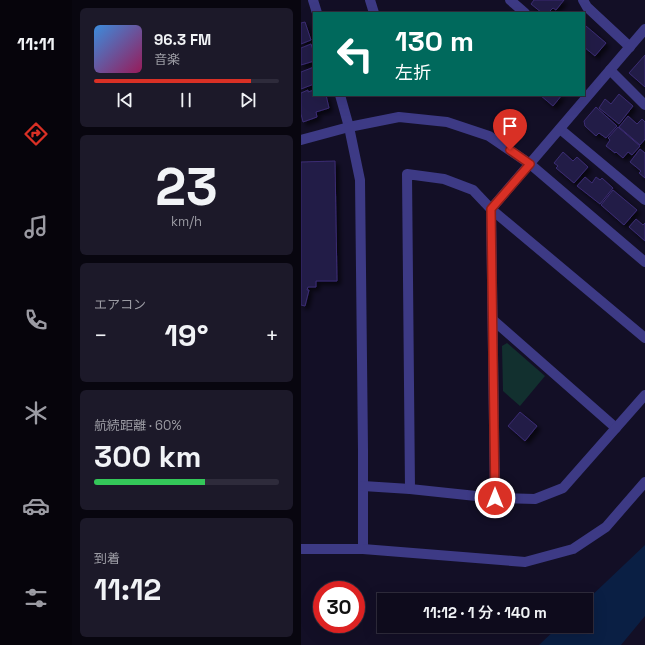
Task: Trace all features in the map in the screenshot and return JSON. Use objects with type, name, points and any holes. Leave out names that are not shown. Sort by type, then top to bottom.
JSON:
[{"type":"street","points":[[313,0],[317,12]]},
{"type":"street","points":[[370,0],[374,12]]},
{"type":"street","points":[[510,0],[524,12]]},
{"type":"street","points":[[583,0],[587,7],[630,46]]},
{"type":"street","points":[[495,498],[491,209],[645,29]]},
{"type":"street","points":[[610,70],[645,105]]},
{"type":"street","points":[[340,96],[349,127],[359,180],[363,549]]},
{"type":"street","points":[[301,140],[349,127],[399,117],[447,122],[489,136],[530,164],[645,262]]},
{"type":"street","points":[[560,129],[645,200]]},
{"type":"street","points":[[410,489],[407,174],[444,179],[473,190],[491,209],[645,338]]},
{"type":"street","points":[[493,320],[617,428]]},
{"type":"street","points":[[363,486],[410,489],[495,498],[535,499],[563,488],[645,395]]},
{"type":"street","points":[[301,549],[363,549],[525,562],[573,549],[580,545],[606,527],[645,482]]},
{"type":"green space","points":[[507,343],[545,376],[520,406],[503,391],[502,346]]},
{"type":"water","points":[[645,545],[645,616],[621,645],[539,645],[552,633],[593,633],[593,594]]},
{"type":"building","points":[[534,0],[564,0],[556,10],[553,8],[549,12],[541,12],[531,4]]},
{"type":"building","points":[[305,22],[311,40],[301,44],[301,23]]},
{"type":"building","points":[[586,26],[606,43],[595,56],[585,48]]},
{"type":"building","points":[[311,44],[313,50],[313,61],[301,65],[301,48]]},
{"type":"building","points":[[645,55],[645,87],[629,73]]},
{"type":"building","points":[[313,67],[313,84],[301,89],[301,72]]},
{"type":"building","points":[[308,90],[308,92],[313,90],[313,96],[326,96],[329,108],[316,112],[317,117],[303,122],[301,114],[301,93]]},
{"type":"building","points":[[619,94],[633,106],[619,124],[599,108],[605,99],[611,104]]},
{"type":"building","points":[[541,96],[561,96],[553,106]]},
{"type":"building","points":[[596,107],[617,126],[606,138],[599,133],[596,136],[585,126],[584,121]]},
{"type":"building","points":[[628,116],[637,124],[642,119],[645,122],[645,139],[640,145],[619,127]]},
{"type":"building","points":[[618,127],[640,146],[632,155],[628,152],[623,158],[606,146],[610,140],[608,138]]},
{"type":"building","points":[[640,149],[645,153],[645,178],[639,173],[641,171],[630,162]]},
{"type":"building","points":[[563,152],[573,161],[577,157],[588,167],[574,183],[556,168],[558,166],[554,163]]},
{"type":"building","points":[[335,161],[337,281],[316,281],[316,287],[308,287],[307,290],[309,290],[305,306],[301,305],[301,162]]},
{"type":"building","points":[[585,177],[592,183],[596,177],[600,180],[602,178],[613,188],[600,204],[577,186]]},
{"type":"building","points":[[613,190],[637,210],[624,225],[601,205]]},
{"type":"building","points":[[636,219],[643,225],[645,223],[645,241],[629,227]]},
{"type":"building","points":[[520,412],[537,426],[525,441],[508,426]]},
{"type":"route","points":[[495,498],[491,209],[530,164],[510,150]]}]
